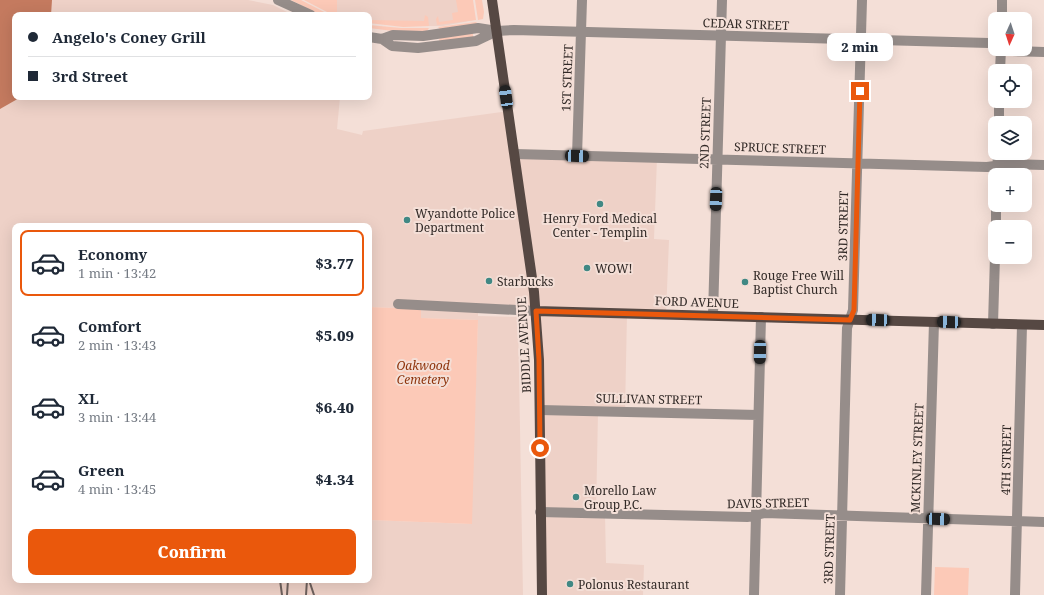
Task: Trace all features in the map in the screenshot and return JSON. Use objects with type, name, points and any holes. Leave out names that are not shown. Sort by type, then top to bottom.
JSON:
[{"type":"main road","name":"BIDDLE AVENUE","points":[[492,0],[532,272],[536,311],[539,360],[542,595]]},
{"type":"main road","name":"FORD AVENUE","points":[[536,311],[1044,325]]},
{"type":"street","points":[[278,0],[304,12]]},
{"type":"street","name":"1ST STREET","points":[[577,156],[582,0]]},
{"type":"street","name":"2ND STREET","points":[[713,315],[722,0]]},
{"type":"street","name":"3RD STREET","points":[[840,595],[848,328],[854,310],[862,0]]},
{"type":"street","points":[[1002,0],[1002,12]]},
{"type":"street","points":[[372,37],[382,39],[392,46],[418,48],[476,41],[497,31]]},
{"type":"street","name":"CEDAR STREET","points":[[497,31],[988,43]]},
{"type":"street","points":[[1032,52],[1044,52]]},
{"type":"street","name":"SPRUCE STREET","points":[[515,154],[988,168]]},
{"type":"street","name":"SPRUCE STREET","points":[[1001,168],[1010,164],[1044,165]]},
{"type":"street","points":[[993,324],[995,264]]},
{"type":"street","name":"FORD AVENUE","points":[[398,304],[536,311]]},
{"type":"street","points":[[754,595],[761,317]]},
{"type":"street","name":"MCKINLEY STREET","points":[[926,595],[934,322]]},
{"type":"street","name":"4TH STREET","points":[[1015,595],[1022,325]]},
{"type":"street","name":"SULLIVAN STREET","points":[[540,410],[758,414]]},
{"type":"street","name":"DAVIS STREET","points":[[540,512],[748,517],[765,514],[1044,522]]},
{"type":"shaded area","points":[[0,0],[248,0],[273,5],[287,12],[12,12],[12,100],[340,100],[337,129],[362,135],[363,131],[509,111],[515,154],[657,158],[654,239],[669,240],[666,314],[627,313],[625,412],[598,412],[596,513],[605,514],[606,563],[644,565],[643,595],[542,595],[536,311],[478,308],[478,316],[518,317],[523,595],[0,595]]},
{"type":"shaded area","points":[[0,0],[52,0],[51,12],[12,12],[12,100],[16,100],[0,109]]},
{"type":"shaded area","points":[[305,0],[472,0],[474,20],[443,26],[406,26],[372,23],[372,12],[329,12]]},
{"type":"green space","points":[[291,0],[301,0],[324,12],[315,12]]},
{"type":"green space","points":[[304,0],[337,0],[337,12],[327,12]]},
{"type":"green space","points":[[456,0],[473,0],[476,20],[437,25],[436,19],[438,16],[439,22],[453,20],[452,13],[458,12]]},
{"type":"green space","points":[[475,0],[482,0],[484,12],[483,19],[478,20]]},
{"type":"green space","points":[[425,15],[428,17],[429,26],[403,27],[372,23],[372,20],[424,21]]},
{"type":"green space","points":[[477,23],[472,26],[441,30],[438,27]]},
{"type":"green space","points":[[372,25],[401,28],[429,28],[427,31],[393,31],[372,28]]},
{"type":"green space","points":[[473,33],[473,37],[440,42],[439,40],[440,38]]},
{"type":"green space","name":"Oakwood Cemetery","points":[[372,307],[421,309],[421,318],[478,320],[472,524],[372,520]]},
{"type":"green space","points":[[935,567],[969,568],[968,595],[934,595]]},
{"type":"railway","points":[[280,583],[282,595]]},
{"type":"railway","points":[[287,595],[288,583]]},
{"type":"railway","points":[[306,595],[307,583]]},
{"type":"railway","points":[[310,583],[314,595]]},
{"type":"place","name":"Henry Ford Medical Center - Templin","points":[[600,204]]},
{"type":"place","name":"Wyandotte Police Department","points":[[407,220]]},
{"type":"place","name":"WOW!","points":[[587,268]]},
{"type":"place","name":"Starbucks","points":[[489,281]]},
{"type":"place","name":"Rouge Free Will Baptist Church","points":[[745,282]]},
{"type":"place","name":"Morello Law Group P.C.","points":[[576,497]]},
{"type":"place","name":"Polonus Restaurant","points":[[570,584]]},
{"type":"route","points":[[540,448],[540,387],[536,311],[850,320],[854,310],[860,91]]}]
